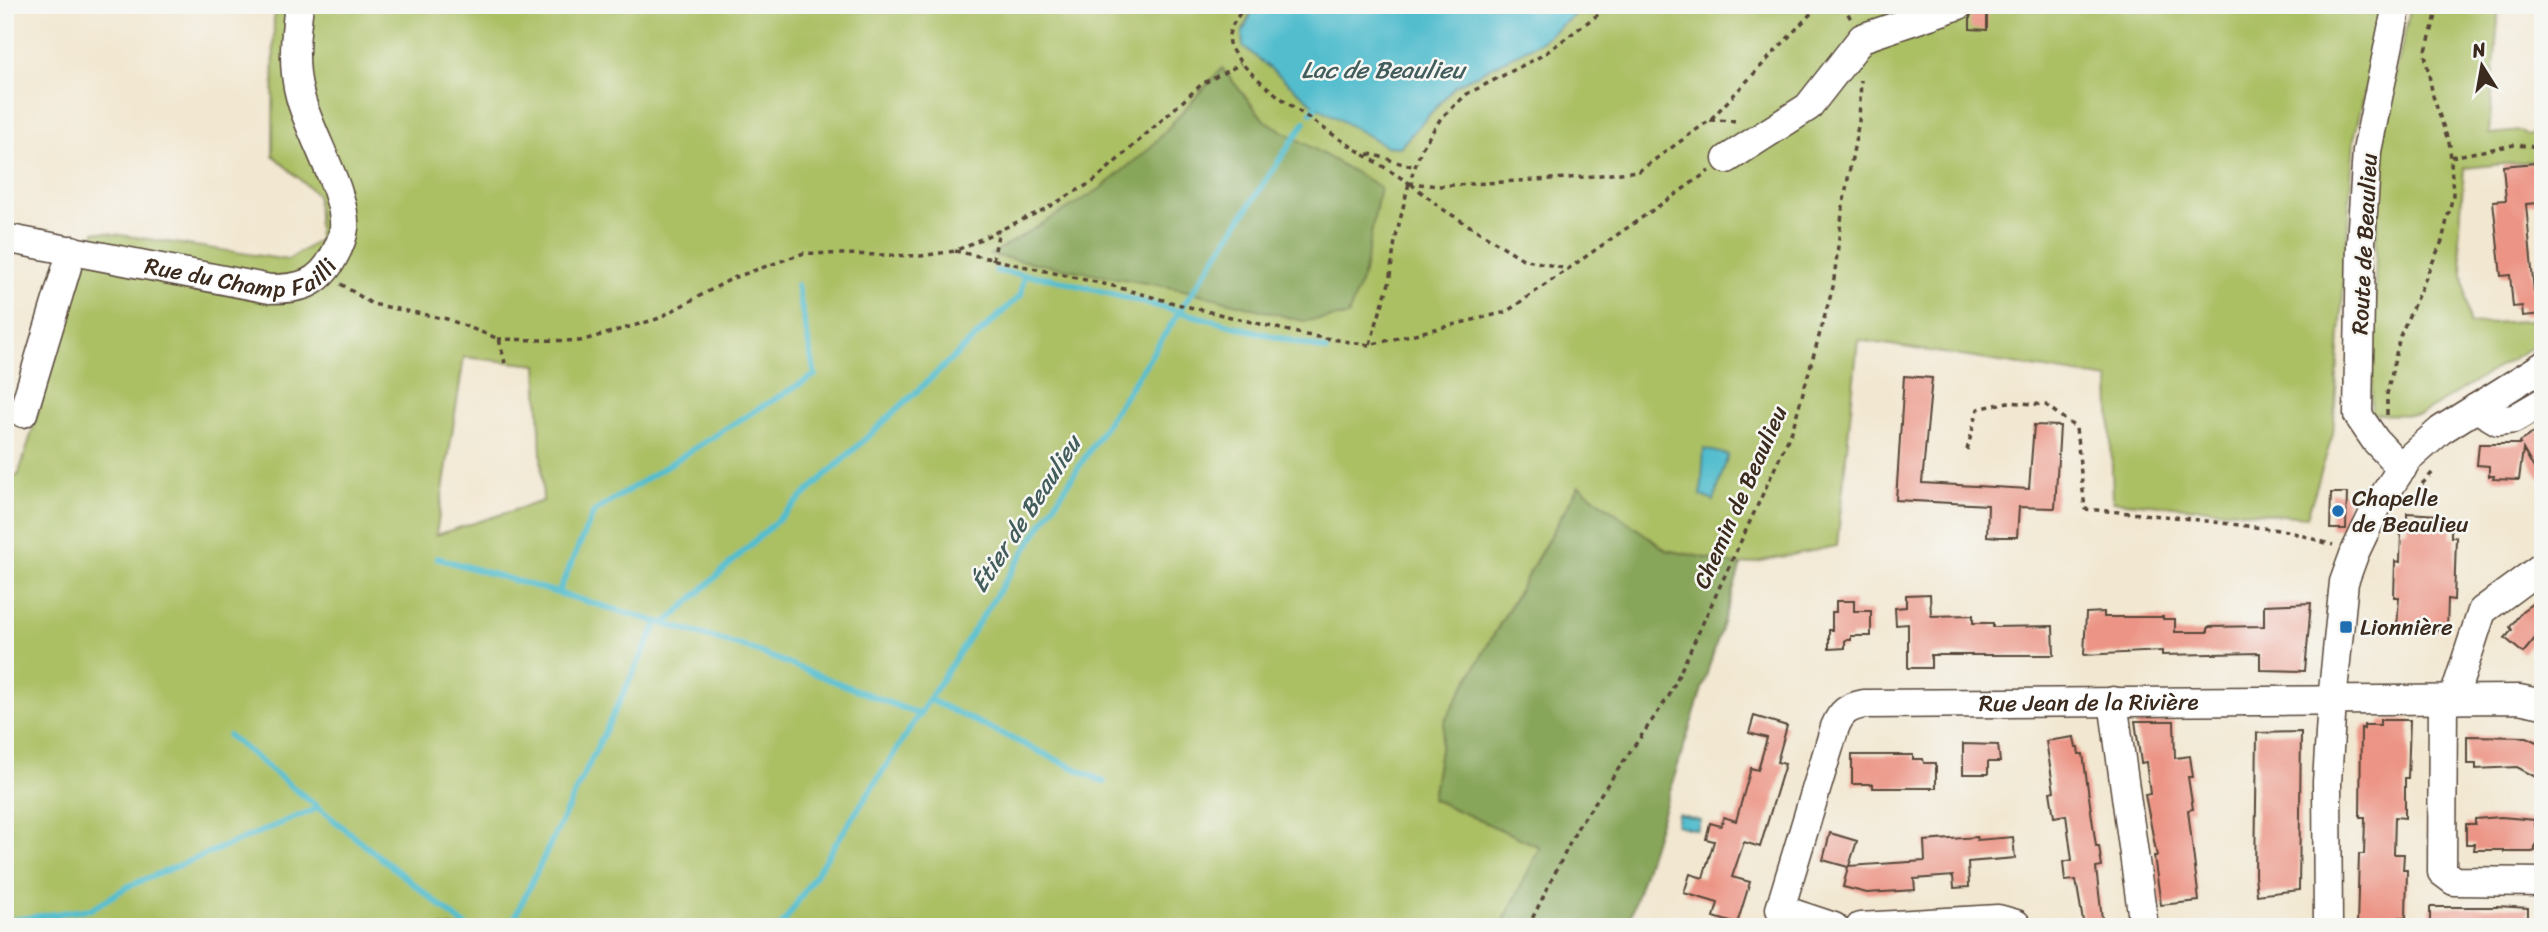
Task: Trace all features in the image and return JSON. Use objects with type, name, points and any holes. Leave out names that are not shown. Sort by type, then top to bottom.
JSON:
[{"type":"street","name":"Rue du Champ Failli","points":[[5,238],[270,289],[289,289],[324,274],[339,247],[344,228],[342,207],[300,97],[295,69],[295,32],[299,5]]},
{"type":"street","points":[[1727,159],[1808,107],[1863,38],[1959,5]]},
{"type":"street","name":"Route de Beaulieu","points":[[2397,5],[2367,150],[2361,242],[2358,415],[2375,440],[2411,478]]},
{"type":"street","points":[[23,413],[72,250]]},
{"type":"street","points":[[2328,927],[2327,782],[2332,701],[2344,582],[2355,552],[2377,506],[2411,478],[2407,460],[2441,429],[2543,366]]},
{"type":"street","points":[[2476,408],[2498,421],[2514,419],[2543,402]]},
{"type":"street","points":[[2543,566],[2483,611],[2448,700],[2442,872],[2454,881],[2543,882]]},
{"type":"street","name":"Rue Jean de la Rivière","points":[[1834,927],[1777,918],[1835,727],[1844,710],[1864,704],[2113,701],[2519,699],[2543,704]]},
{"type":"street","points":[[2113,701],[2144,927]]},
{"type":"street","points":[[1860,927],[1998,919],[2018,927]]},
{"type":"path","points":[[1247,5],[1231,27],[1228,41],[1241,64],[1258,81],[1409,183],[1444,210],[1523,259],[1567,269]]},
{"type":"path","points":[[1369,345],[1389,283],[1395,242],[1409,183],[1422,148],[1441,118],[1467,94],[1543,55],[1611,5]]},
{"type":"path","points":[[1409,183],[1438,186],[1639,171],[1710,120],[1819,5]]},
{"type":"path","points":[[2375,440],[2387,428],[2387,394],[2400,337],[2442,241],[2453,195],[2450,146],[2433,96],[2425,54],[2439,5]]},
{"type":"path","points":[[324,274],[372,304],[447,319],[497,339],[580,341],[657,319],[733,278],[804,253],[921,256],[955,251],[1043,210],[1094,181],[1202,84],[1241,64]]},
{"type":"path","name":"Chemin de Beaulieu","points":[[1528,927],[1578,827],[1669,695],[1792,431],[1833,287],[1843,205],[1858,121],[1861,80]]},
{"type":"path","points":[[2451,157],[2514,145],[2543,147]]},
{"type":"path","points":[[1365,154],[1383,155],[1396,162],[1415,166]]},
{"type":"path","points":[[955,251],[1113,286],[1306,335],[1369,345],[1506,313],[1727,159]]},
{"type":"path","points":[[993,260],[999,230]]},
{"type":"path","points":[[497,339],[505,363]]},
{"type":"path","points":[[1967,450],[1978,409],[2008,402],[2046,405],[2076,429],[2085,509],[2287,531],[2355,552]]},
{"type":"path","points":[[2411,478],[2437,467]]},
{"type":"green space","points":[[274,5],[1251,5],[1242,34],[1358,129],[1386,146],[1400,147],[1455,86],[1540,42],[1587,5],[2385,5],[2354,139],[2333,434],[2307,517],[2113,501],[2109,379],[1858,340],[1837,546],[1741,565],[1666,550],[1578,487],[1445,720],[1432,799],[1541,847],[1501,927],[5,927],[5,475],[18,476],[95,231],[288,260],[319,240],[317,195],[273,155]],"holes":[[[464,357],[537,365],[543,501],[436,535]]]},
{"type":"green space","points":[[2411,5],[2499,5],[2489,134],[2521,131],[2527,135],[2543,135],[2543,160],[2464,168],[2459,240],[2469,324],[2543,320],[2543,340],[2420,415],[2371,414],[2379,148]]},
{"type":"green space","points":[[1222,68],[1264,120],[1380,187],[1364,273],[1348,316],[1303,321],[1184,290],[990,255],[1100,189],[1149,149]]},
{"type":"green space","points":[[1579,486],[1666,550],[1741,565],[1627,927],[1501,927],[1540,847],[1432,799],[1445,720]]},
{"type":"water","name":"Lac de Beaulieu","points":[[1255,5],[1587,5],[1540,42],[1455,86],[1400,147],[1386,146],[1316,106],[1243,46],[1242,34]]},
{"type":"water","points":[[1704,449],[1728,455],[1714,501],[1701,496]]},
{"type":"water","points":[[1678,814],[1700,820],[1697,830],[1676,825]]},
{"type":"building","points":[[1975,5],[1987,5],[1987,30],[1970,29],[1970,17]]},
{"type":"building","points":[[2535,163],[2539,203],[2526,204],[2534,292],[2543,292],[2543,314],[2523,316],[2522,306],[2513,307],[2510,275],[2501,276],[2493,201],[2506,200],[2503,166]]},
{"type":"building","points":[[1904,376],[1932,378],[1922,483],[2029,489],[2034,425],[2060,426],[2055,508],[2019,507],[2017,537],[1999,537],[1987,536],[1988,505],[1896,500]]},
{"type":"building","points":[[2543,427],[2543,484],[2523,449],[2519,480],[2493,479],[2494,476],[2489,476],[2489,466],[2477,465],[2479,444],[2520,444],[2519,442]]},
{"type":"building","name":"Chapelle de Beaulieu","points":[[2331,493],[2347,493],[2346,529],[2330,529]]},
{"type":"building","points":[[2407,513],[2439,515],[2439,521],[2451,522],[2451,537],[2456,537],[2454,600],[2448,599],[2447,630],[2397,628],[2399,597],[2394,597],[2395,561],[2400,562],[2401,530],[2407,530]]},
{"type":"building","points":[[1930,594],[1931,616],[1973,615],[1973,623],[1993,623],[1993,627],[2053,626],[2054,655],[1931,655],[1931,668],[1908,668],[1908,624],[1896,625],[1895,608],[1906,607],[1906,595]]},
{"type":"building","points":[[2543,596],[2543,643],[2536,637],[2523,653],[2505,638],[2522,611]]},
{"type":"building","points":[[1836,601],[1854,601],[1854,611],[1871,611],[1871,636],[1851,636],[1851,640],[1845,640],[1845,648],[1829,649],[1829,630],[1832,630],[1832,612],[1836,612]]},
{"type":"building","points":[[2311,603],[2305,671],[2260,670],[2260,653],[2162,655],[2162,651],[2084,655],[2086,613],[2104,612],[2104,617],[2163,617],[2175,619],[2175,632],[2208,632],[2208,627],[2264,626],[2264,605]]},
{"type":"building","points":[[1754,716],[1787,726],[1777,762],[1785,764],[1760,847],[1744,842],[1732,877],[1750,882],[1737,924],[1714,917],[1718,903],[1684,893],[1690,874],[1703,878],[1714,841],[1706,839],[1710,823],[1721,826],[1724,817],[1736,821],[1751,768],[1758,770],[1767,738],[1749,733]]},
{"type":"building","points":[[2380,720],[2410,720],[2405,818],[2395,817],[2394,854],[2404,854],[2403,870],[2407,870],[2406,918],[2400,917],[2399,927],[2357,927],[2359,854],[2364,854],[2365,817],[2360,817],[2361,728],[2364,729],[2364,725],[2380,725]]},
{"type":"building","points":[[2135,721],[2174,721],[2175,758],[2190,756],[2193,777],[2188,777],[2193,809],[2188,810],[2199,901],[2161,905],[2154,856],[2157,856],[2145,795],[2150,794],[2146,762],[2141,763]]},
{"type":"building","points":[[2301,732],[2299,890],[2257,895],[2257,733]]},
{"type":"building","points":[[2467,736],[2526,737],[2543,745],[2543,781],[2517,767],[2476,769],[2476,764],[2467,764]]},
{"type":"building","points":[[2074,737],[2079,754],[2083,754],[2096,846],[2099,846],[2102,867],[2096,868],[2103,927],[2084,927],[2076,880],[2065,881],[2063,862],[2072,860],[2066,815],[2054,817],[2050,792],[2054,791],[2046,741]]},
{"type":"building","points":[[1963,744],[1998,745],[2000,762],[1988,762],[1988,774],[1963,774]]},
{"type":"building","points":[[1852,755],[1913,755],[1913,759],[1923,759],[1924,763],[1936,763],[1936,788],[1873,788],[1873,784],[1852,784]]},
{"type":"building","points":[[2501,817],[2535,820],[2535,826],[2543,826],[2543,845],[2535,845],[2535,851],[2532,852],[2504,852],[2474,850],[2475,844],[2466,844],[2466,824],[2475,824],[2475,819]]},
{"type":"building","points":[[1830,833],[1857,841],[1849,866],[1925,861],[1924,841],[1977,837],[1977,840],[2013,837],[2015,858],[1968,862],[1969,887],[1954,888],[1953,876],[1914,879],[1915,890],[1867,893],[1843,887],[1848,867],[1823,860]]},
{"type":"building","points":[[2430,907],[2528,908],[2528,927],[2430,927]]},
{"type":"waterway","name":"Étier de Beaulieu","points":[[1311,113],[1316,106]]},
{"type":"waterway","name":"Étier de Beaulieu","points":[[781,927],[1172,322],[1305,122]]},
{"type":"waterway","points":[[996,271],[1050,278],[1326,350]]},
{"type":"waterway","points":[[665,624],[1021,295],[1024,275]]},
{"type":"waterway","points":[[558,593],[594,512],[815,375],[797,285]]},
{"type":"waterway","points":[[437,558],[748,648],[921,715]]},
{"type":"waterway","points":[[510,927],[658,622]]},
{"type":"waterway","points":[[930,700],[1104,782]]},
{"type":"waterway","points":[[229,736],[467,927]]},
{"type":"waterway","points":[[5,921],[91,909],[129,886],[318,808]]},
{"type":"waterway","points":[[52,914],[61,927]]},
{"type":"place","name":"Chapelle de Beaulieu","points":[[2338,511]]},
{"type":"place","name":"Lionnière","points":[[2346,627]]}]
